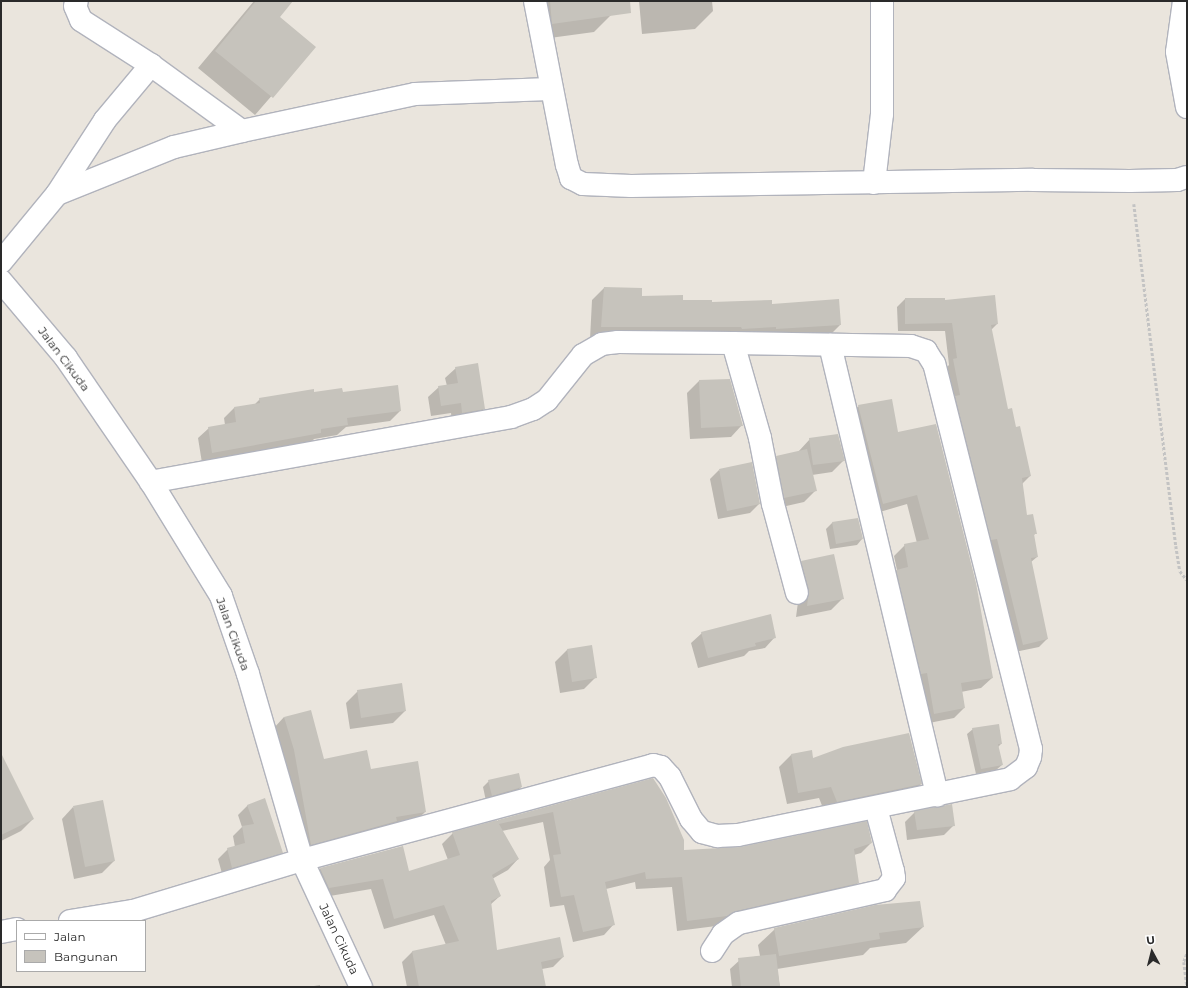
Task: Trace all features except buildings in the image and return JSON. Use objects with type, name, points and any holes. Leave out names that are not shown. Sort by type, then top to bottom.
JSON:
[{"type":"street","points":[[77,1],[75,6],[81,20],[151,65],[242,131]]},
{"type":"street","points":[[535,1],[550,88],[567,165],[571,178],[583,184],[874,183],[1033,180],[1130,182],[1177,180],[1187,177]]},
{"type":"street","points":[[874,183],[882,114],[882,1]]},
{"type":"street","points":[[1184,1],[1177,52],[1187,107]]},
{"type":"street","points":[[1,262],[58,194],[105,120],[151,65]]},
{"type":"street","points":[[58,194],[174,147],[242,131],[415,94],[550,88]]},
{"type":"street","name":"Jalan Cikuda","points":[[1,281],[66,358],[151,482],[221,596],[248,674],[302,860],[361,987]]},
{"type":"street","points":[[76,920],[133,911],[302,860],[653,765],[661,767],[670,777],[691,819],[702,832],[717,836],[738,835],[876,808],[1010,779],[1026,767],[1031,749],[934,364],[926,351],[911,346],[618,342],[602,344],[583,355],[546,400],[533,409],[511,417],[151,482]]},
{"type":"street","points":[[733,343],[760,438],[773,504],[797,593]]},
{"type":"street","points":[[830,345],[843,390],[937,794]]},
{"type":"street","points":[[712,951],[723,934],[739,923],[885,890],[894,878],[876,808]]},
{"type":"street","points":[[1,932],[16,929]]},
{"type":"path","points":[[1130,182],[1137,216],[1140,269],[1154,347],[1176,546],[1180,571],[1187,580]]},
{"type":"path","points":[[1187,954],[1184,962],[1187,986]]}]
